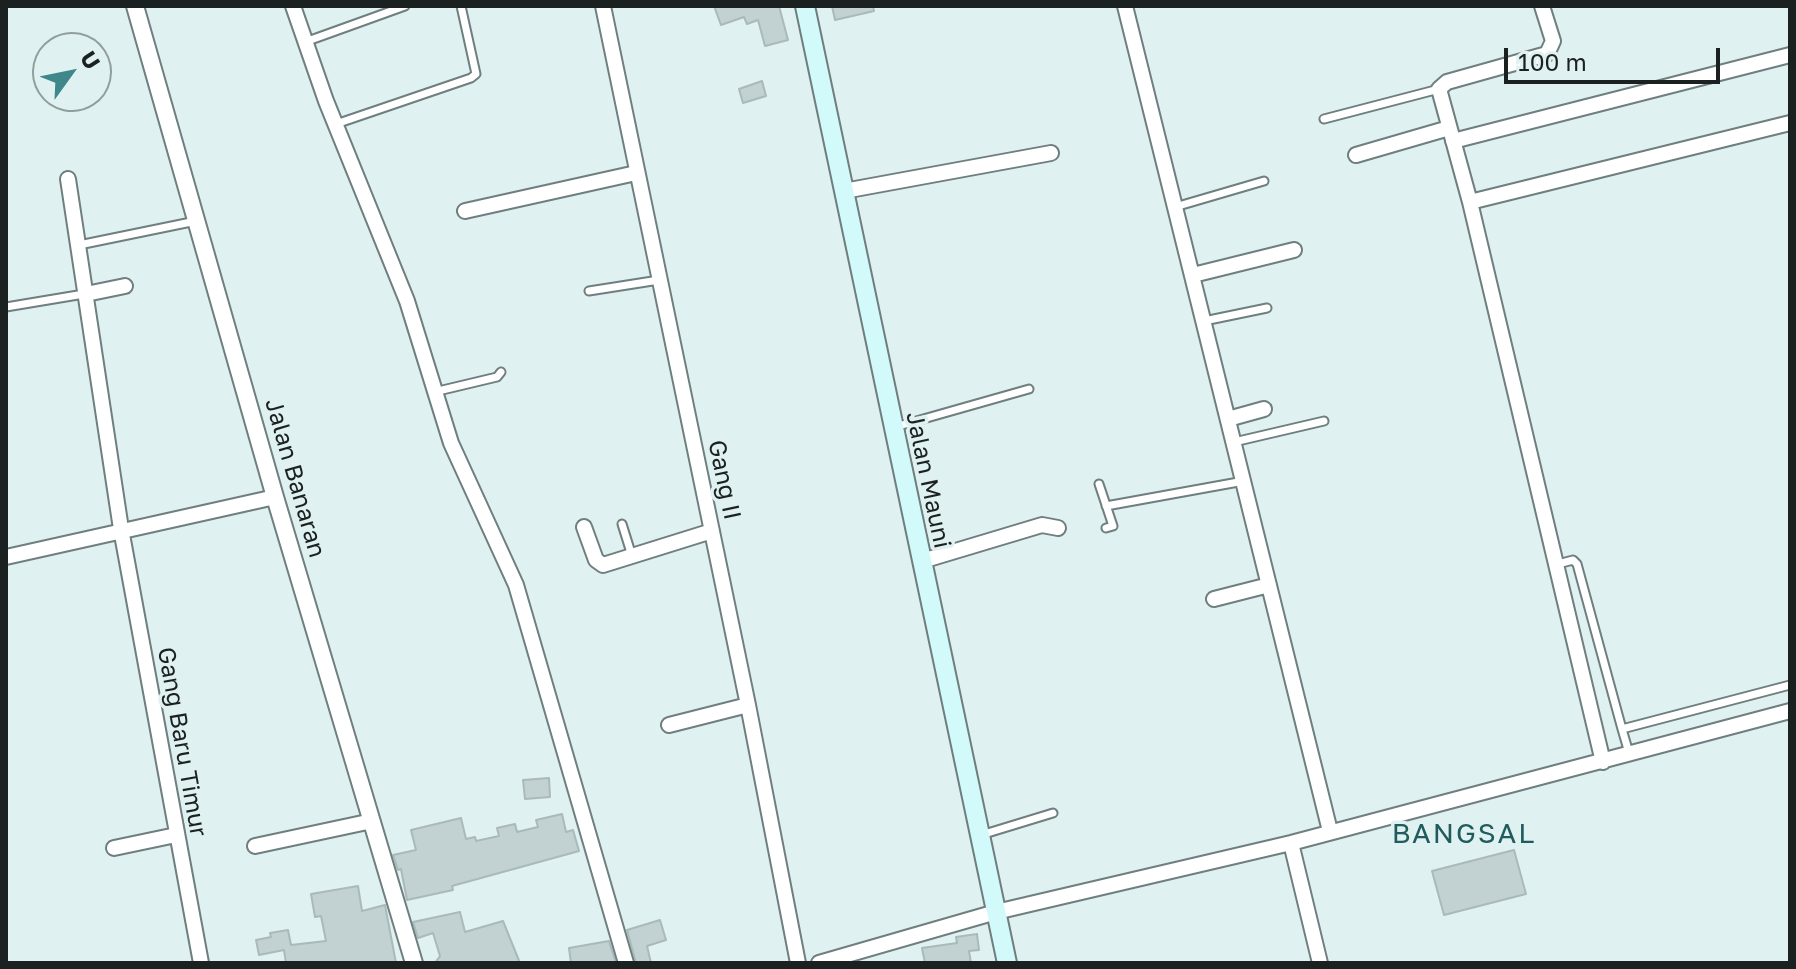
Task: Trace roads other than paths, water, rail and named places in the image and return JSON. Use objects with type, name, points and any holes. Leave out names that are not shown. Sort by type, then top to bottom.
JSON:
[{"type":"main road","name":"Jalan Mauni","points":[[805,6],[1007,963]]},
{"type":"street","name":"Jalan Banaran","points":[[135,6],[275,497],[414,963]]},
{"type":"street","points":[[293,6],[336,124],[407,301],[451,443],[516,585],[626,963]]},
{"type":"street","name":"Gang II","points":[[603,6],[748,705],[798,963]]},
{"type":"street","points":[[1125,6],[1330,831]]},
{"type":"street","points":[[1542,6],[1553,41],[1547,54],[1447,82],[1439,89],[1470,202],[1603,762]]},
{"type":"street","points":[[1356,155],[1790,55]]},
{"type":"street","points":[[1470,202],[1790,123]]},
{"type":"street","points":[[844,191],[1051,153]]},
{"type":"street","points":[[465,211],[636,173]]},
{"type":"street","name":"Gang Baru Timur","points":[[68,179],[121,529],[201,963]]},
{"type":"street","points":[[1193,275],[1294,250]]},
{"type":"street","points":[[86,294],[125,286]]},
{"type":"street","points":[[1228,419],[1264,409]]},
{"type":"street","points":[[6,557],[275,497]]},
{"type":"street","points":[[922,561],[1042,525],[1058,528]]},
{"type":"street","points":[[584,527],[599,564],[712,531]]},
{"type":"street","points":[[1214,599],[1269,585]]},
{"type":"street","points":[[669,725],[748,705]]},
{"type":"street","points":[[819,963],[996,912],[1291,843],[1790,711]]},
{"type":"street","points":[[255,846],[372,821]]},
{"type":"street","points":[[114,848],[176,835]]},
{"type":"street","points":[[1291,843],[1320,963]]},
{"type":"lane","points":[[305,42],[405,6]]},
{"type":"lane","points":[[336,124],[476,74],[461,6]]},
{"type":"lane","points":[[1324,119],[1439,89]]},
{"type":"lane","points":[[1175,207],[1264,181]]},
{"type":"lane","points":[[79,245],[196,221]]},
{"type":"lane","points":[[589,291],[659,280]]},
{"type":"lane","points":[[6,307],[86,294]]},
{"type":"lane","points":[[1204,321],[1267,308]]},
{"type":"lane","points":[[434,392],[497,377],[501,372]]},
{"type":"lane","points":[[893,428],[1029,389]]},
{"type":"lane","points":[[1234,442],[1324,421]]},
{"type":"lane","points":[[1106,506],[1244,481]]},
{"type":"lane","points":[[1099,484],[1113,526],[1106,528]]},
{"type":"lane","points":[[622,524],[632,556]]},
{"type":"lane","points":[[1558,564],[1573,560],[1577,564],[1629,755]]},
{"type":"lane","points":[[1622,729],[1790,685]]},
{"type":"lane","points":[[979,836],[1053,813]]},
{"type":"district","name":"BANGSAL","points":[[1464,834]]}]
